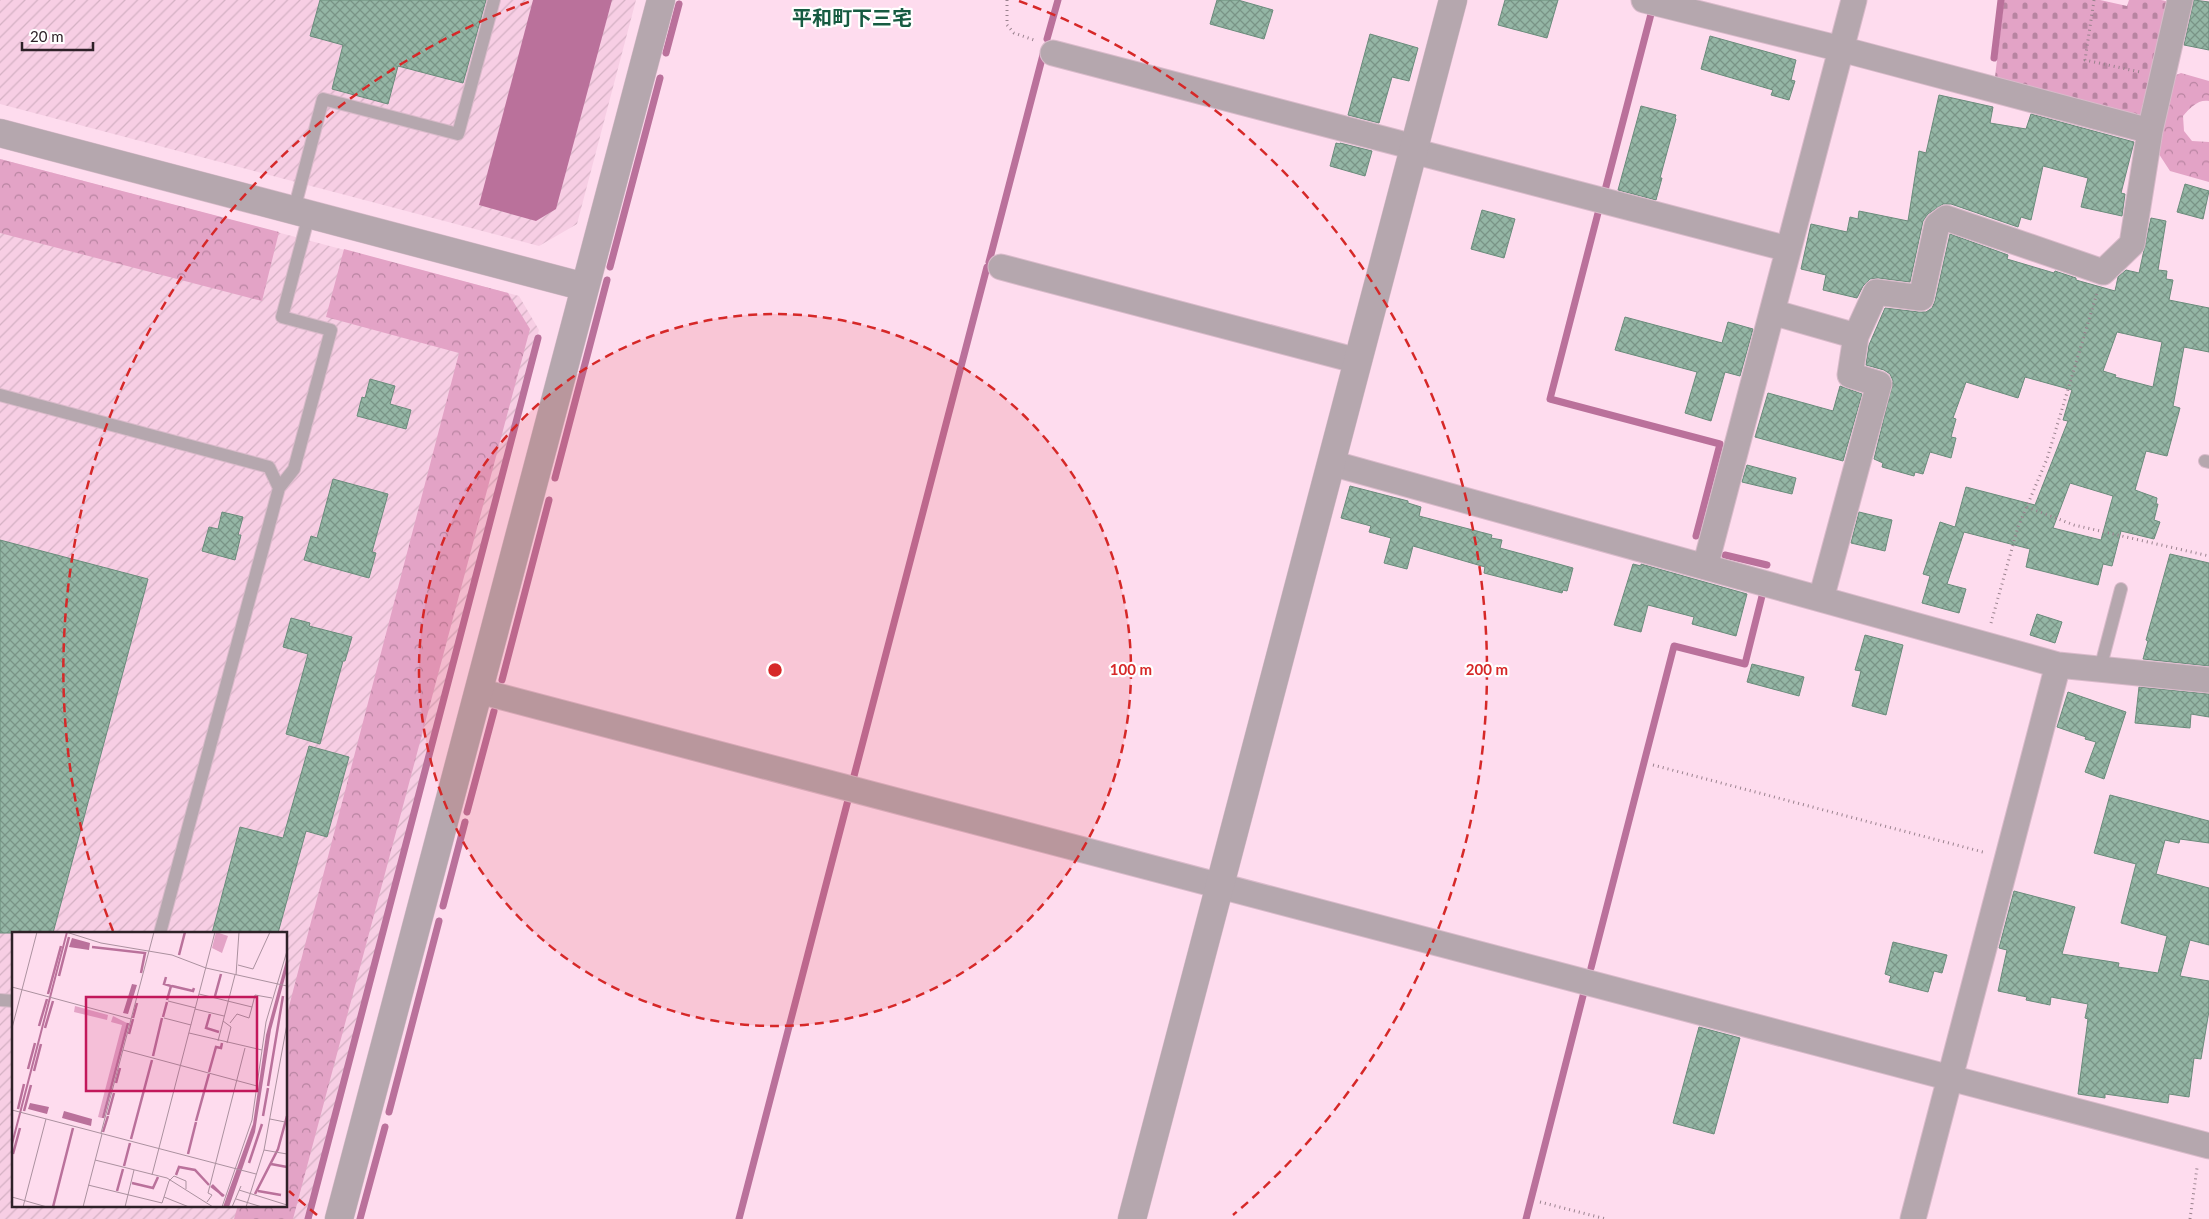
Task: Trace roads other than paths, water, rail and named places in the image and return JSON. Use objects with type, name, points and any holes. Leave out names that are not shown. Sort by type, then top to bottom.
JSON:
[{"type":"street","points":[[339,1219],[661,0]]},
{"type":"street","points":[[1132,1219],[1453,0]]},
{"type":"street","points":[[1644,0],[2150,131]]},
{"type":"street","points":[[1705,567],[1854,0]]},
{"type":"street","points":[[1821,599],[1879,384],[1850,375],[1856,336],[1876,292],[1921,298],[1937,225],[1946,218],[2103,272],[2132,244],[2150,131],[2180,0]]},
{"type":"street","points":[[1053,53],[1788,249]]},
{"type":"street","points":[[0,133],[585,287]]},
{"type":"street","points":[[1001,267],[1358,361]]},
{"type":"street","points":[[1772,312],[1856,336]]},
{"type":"street","points":[[1331,463],[2058,665],[2209,680]]},
{"type":"street","points":[[1913,1219],[2058,665]]},
{"type":"street","points":[[479,691],[2205,1145]]},
{"type":"lane","points":[[160,932],[279,488],[294,469],[331,330],[282,317],[323,99],[458,134],[494,0]]},
{"type":"lane","points":[[0,395],[270,467],[279,488]]},
{"type":"lane","points":[[2100,669],[2121,589]]},
{"type":"waterway","points":[[1047,39],[1058,0]]},
{"type":"waterway","points":[[1994,58],[2001,0]]},
{"type":"waterway","points":[[666,53],[679,4]]},
{"type":"waterway","points":[[1604,194],[1651,14]]},
{"type":"waterway","points":[[989,262],[1044,51]]},
{"type":"waterway","points":[[610,267],[660,78]]},
{"type":"waterway","points":[[1598,213],[1550,399],[1720,444],[1696,536]]},
{"type":"waterway","points":[[854,776],[987,267]]},
{"type":"waterway","points":[[555,478],[607,280]]},
{"type":"waterway","points":[[308,1219],[538,338]]},
{"type":"waterway","points":[[502,680],[549,500]]},
{"type":"waterway","points":[[1725,555],[1767,565]]},
{"type":"waterway","points":[[1591,968],[1674,646],[1745,664],[1763,592]]},
{"type":"waterway","points":[[467,812],[494,711]]},
{"type":"waterway","points":[[739,1219],[848,800]]},
{"type":"waterway","points":[[443,906],[465,822]]},
{"type":"waterway","points":[[389,1112],[439,921]]},
{"type":"waterway","points":[[1526,1219],[1584,992]]},
{"type":"waterway","points":[[360,1219],[385,1127]]},
{"type":"district","name":"平和町下三宅","points":[[852,17]]}]
